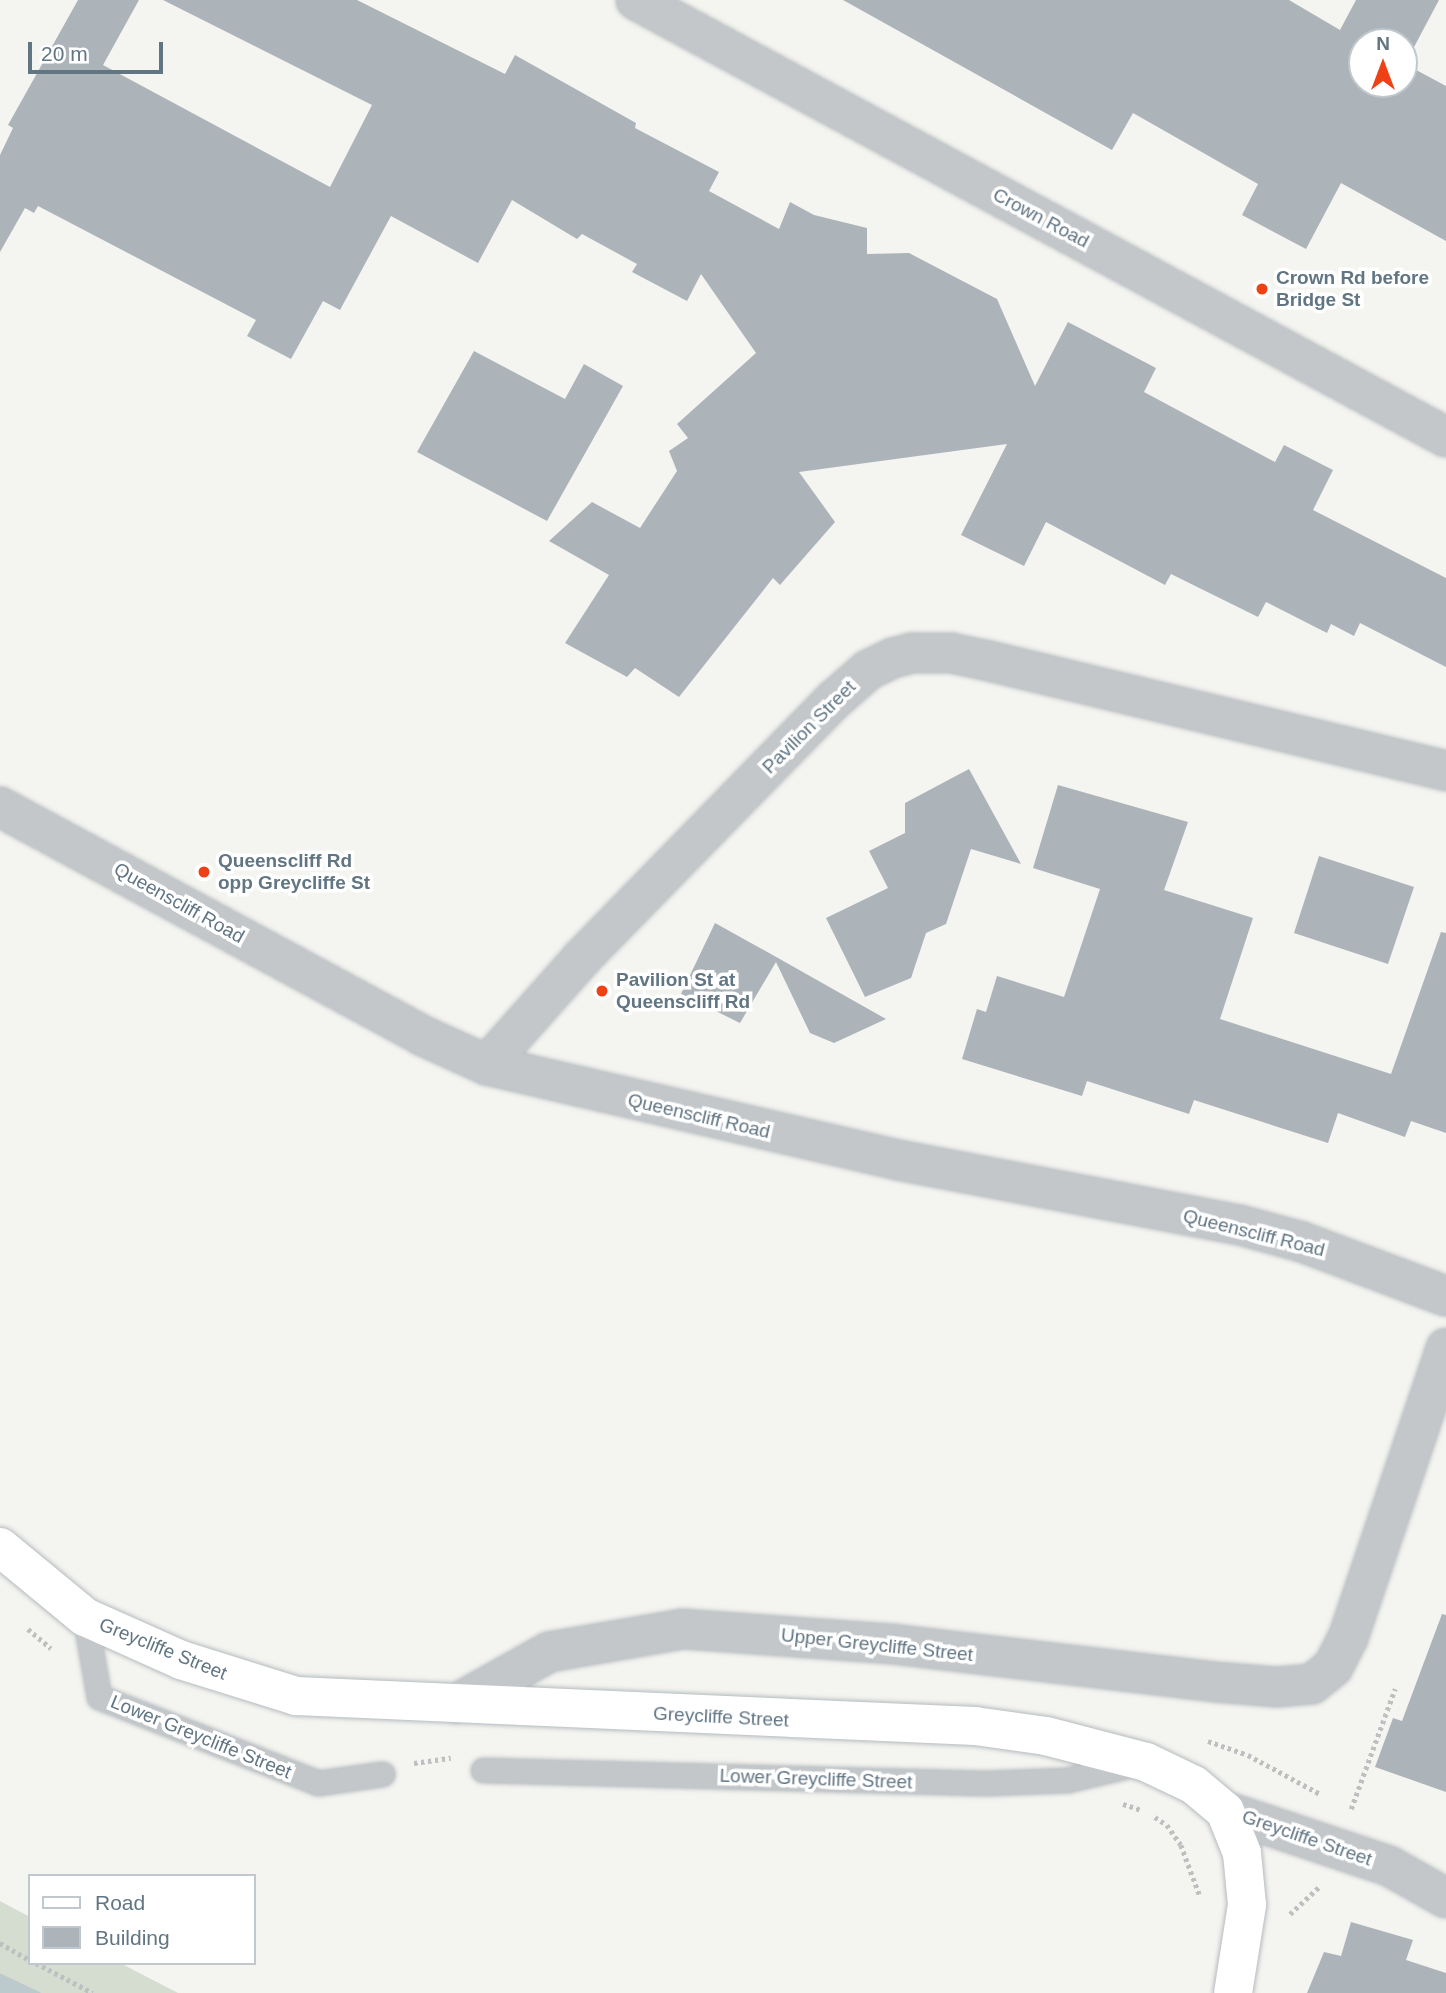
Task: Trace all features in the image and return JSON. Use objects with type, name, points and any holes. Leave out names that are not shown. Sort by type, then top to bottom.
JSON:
[{"type":"main road","name":"Greycliffe Street","points":[[4,1555],[85,1617],[181,1660],[283,1693],[337,1701],[975,1726],[1046,1736],[1146,1762],[1195,1785],[1225,1811]]},
{"type":"main road","points":[[1225,1811],[1242,1853],[1247,1884],[1233,1993]]},
{"type":"street","name":"Crown Road","points":[[636,0],[1446,437]]},
{"type":"street","name":"Pavilion Street","points":[[487,1065],[581,959],[834,700],[868,670],[893,658],[912,653],[951,653],[1446,771]]},
{"type":"street","name":"Queenscliff Road","points":[[0,807],[421,1035],[487,1065],[898,1160],[1240,1225],[1302,1241],[1446,1296]]},
{"type":"street","name":"Upper Greycliffe Street","points":[[456,1704],[549,1652],[683,1629],[892,1644],[1133,1675],[1277,1687],[1312,1684],[1333,1667],[1348,1638],[1446,1348]]},
{"type":"street","name":"Greycliffe Street","points":[[1225,1811],[1389,1866],[1446,1898]]},
{"type":"lane","name":"Lower Greycliffe Street","points":[[85,1617],[99,1697],[318,1783],[382,1774]]},
{"type":"lane","name":"Lower Greycliffe Street","points":[[483,1770],[987,1783],[1067,1780],[1146,1762]]},
{"type":"path","points":[[1350,1811],[1395,1689]]},
{"type":"path","points":[[1117,1802],[1167,1825],[1181,1845],[1203,1904]]},
{"type":"path","points":[[1286,1926],[1289,1914],[1328,1880]]},
{"type":"path","points":[[0,1943],[28,1959]]},
{"type":"path","points":[[40,1965],[93,1993]]},
{"type":"shaded area","points":[[0,1901],[28,1916],[28,1965],[124,1965],[178,1993],[42,1993],[0,1973]]},
{"type":"shaded area","points":[[0,1973],[42,1993],[0,1993]]},
{"type":"building","points":[[78,0],[139,0],[103,65],[330,187],[372,105],[163,0],[357,0],[505,74],[515,55],[636,123],[635,128],[719,172],[709,191],[779,229],[790,202],[814,215],[867,228],[867,254],[909,253],[997,299],[1035,386],[1068,322],[1156,368],[1144,392],[1275,462],[1284,445],[1333,470],[1313,510],[1446,578],[1446,667],[1360,623],[1354,636],[1331,624],[1327,633],[1266,602],[1258,617],[1171,574],[1165,585],[1046,522],[1024,566],[961,535],[1007,444],[799,472],[835,522],[780,585],[773,578],[679,697],[635,668],[627,677],[565,643],[609,575],[549,541],[592,502],[640,528],[677,471],[669,451],[688,438],[677,424],[756,353],[701,274],[687,301],[632,272],[637,264],[582,234],[577,239],[512,200],[478,263],[391,216],[340,310],[323,301],[291,359],[247,336],[256,320],[38,206],[34,213],[25,208],[0,252],[0,155],[13,128],[8,125]]},
{"type":"building","points":[[843,0],[1289,0],[1340,30],[1356,0],[1439,0],[1418,40],[1418,28],[1348,28],[1348,98],[1418,98],[1418,71],[1446,86],[1446,241],[1341,183],[1306,249],[1242,215],[1258,184],[1133,113],[1112,150]]},
{"type":"building","points":[[474,351],[565,399],[584,364],[623,386],[547,521],[417,452]]},
{"type":"building","points":[[969,769],[1021,864],[971,849],[946,924],[926,933],[911,978],[865,997],[826,918],[888,888],[869,851],[905,833],[905,803]]},
{"type":"building","points":[[1058,785],[1188,822],[1164,890],[1253,918],[1220,1019],[1391,1074],[1441,932],[1446,933],[1446,1133],[1411,1121],[1405,1137],[1338,1113],[1328,1143],[1194,1100],[1189,1114],[1087,1081],[1082,1096],[962,1059],[977,1009],[986,1012],[997,976],[1064,997],[1100,889],[1033,868]]},
{"type":"building","points":[[1319,856],[1414,887],[1388,964],[1294,933]]},
{"type":"building","points":[[715,923],[886,1019],[834,1043],[810,1033],[776,962],[740,1023],[681,994]]},
{"type":"building","points":[[1442,1614],[1446,1615],[1446,1792],[1375,1767],[1393,1718],[1402,1721]]},
{"type":"building","points":[[1351,1922],[1413,1940],[1406,1960],[1446,1973],[1446,1993],[1307,1993],[1324,1952],[1341,1956]]},
{"type":"place","name":"Crown Rd before Bridge St","points":[[1262,289]]},
{"type":"place","name":"Queenscliff Rd opp Greycliffe St","points":[[204,872]]},
{"type":"place","name":"Pavilion St at Queenscliff Rd","points":[[602,991]]}]
